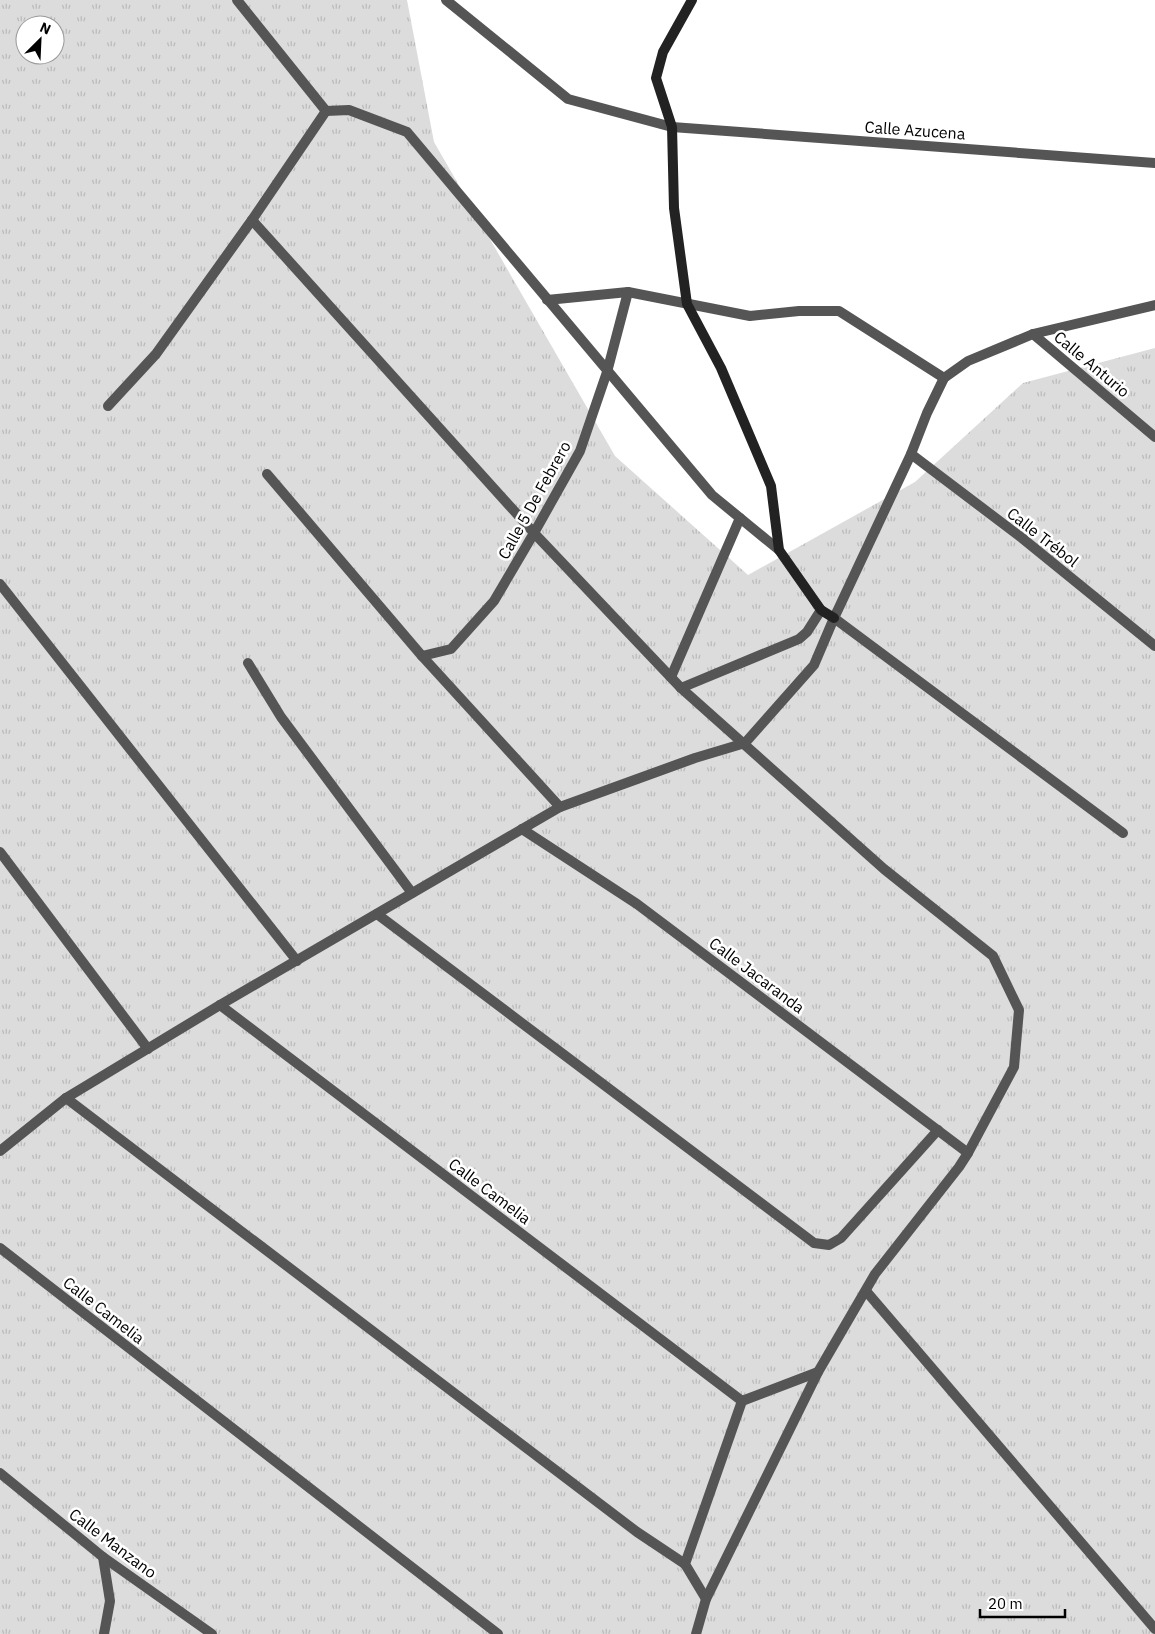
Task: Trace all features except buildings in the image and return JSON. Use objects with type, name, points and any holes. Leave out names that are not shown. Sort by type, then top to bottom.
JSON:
[{"type":"street","points":[[237,0],[326,111]]},
{"type":"street","name":"Calle Azucena","points":[[446,0],[568,100],[672,127],[1155,163]]},
{"type":"street","points":[[692,0],[663,52],[656,78],[672,127],[674,208],[688,304],[721,368],[771,486],[779,550]]},
{"type":"street","points":[[326,111],[349,110],[407,132],[712,495],[779,550],[821,610],[1123,832]]},
{"type":"street","points":[[108,406],[156,354],[252,220],[326,111]]},
{"type":"street","points":[[252,220],[534,533],[681,688],[745,743],[884,869],[993,956],[1019,1010],[1014,1066],[968,1153],[875,1274],[818,1372],[706,1599],[696,1634]]},
{"type":"street","points":[[547,300],[628,292],[750,316],[799,311],[839,311],[944,378]]},
{"type":"street","name":"Calle 5 De Febrero","points":[[422,656],[451,650],[494,601],[534,533],[580,451],[607,372],[628,292]]},
{"type":"street","points":[[0,1150],[66,1098],[220,1005],[560,807],[695,758],[745,743],[814,665],[834,618],[912,454],[927,413],[944,378],[968,361],[1033,334],[1155,305]]},
{"type":"street","name":"Calle Anturio","points":[[1033,334],[1155,437]]},
{"type":"street","name":"Calle Trébol","points":[[912,454],[1022,538],[1155,646]]},
{"type":"street","points":[[266,474],[422,656],[560,807]]},
{"type":"street","points":[[671,677],[740,518]]},
{"type":"street","points":[[0,584],[297,961]]},
{"type":"street","points":[[681,688],[799,639],[821,610]]},
{"type":"street","points":[[248,663],[287,725],[412,893]]},
{"type":"street","name":"Calle Jacaranda","points":[[522,830],[637,904],[968,1153]]},
{"type":"street","points":[[0,852],[148,1049]]},
{"type":"street","points":[[377,914],[814,1243],[829,1244],[841,1238],[938,1130]]},
{"type":"street","name":"Calle Camelia","points":[[220,1005],[742,1401]]},
{"type":"street","points":[[66,1098],[638,1532],[685,1564],[706,1599]]},
{"type":"street","name":"Calle Camelia","points":[[0,1248],[498,1634]]},
{"type":"street","points":[[866,1290],[1155,1629]]},
{"type":"street","points":[[685,1564],[742,1401],[818,1372]]},
{"type":"street","name":"Calle Manzano","points":[[0,1472],[103,1557],[212,1634]]},
{"type":"street","points":[[103,1557],[110,1601],[104,1634]]},
{"type":"green space","points":[[0,0],[407,0],[434,142],[615,456],[748,575],[915,482],[1023,383],[1155,348],[1155,1634],[0,1634]]}]
